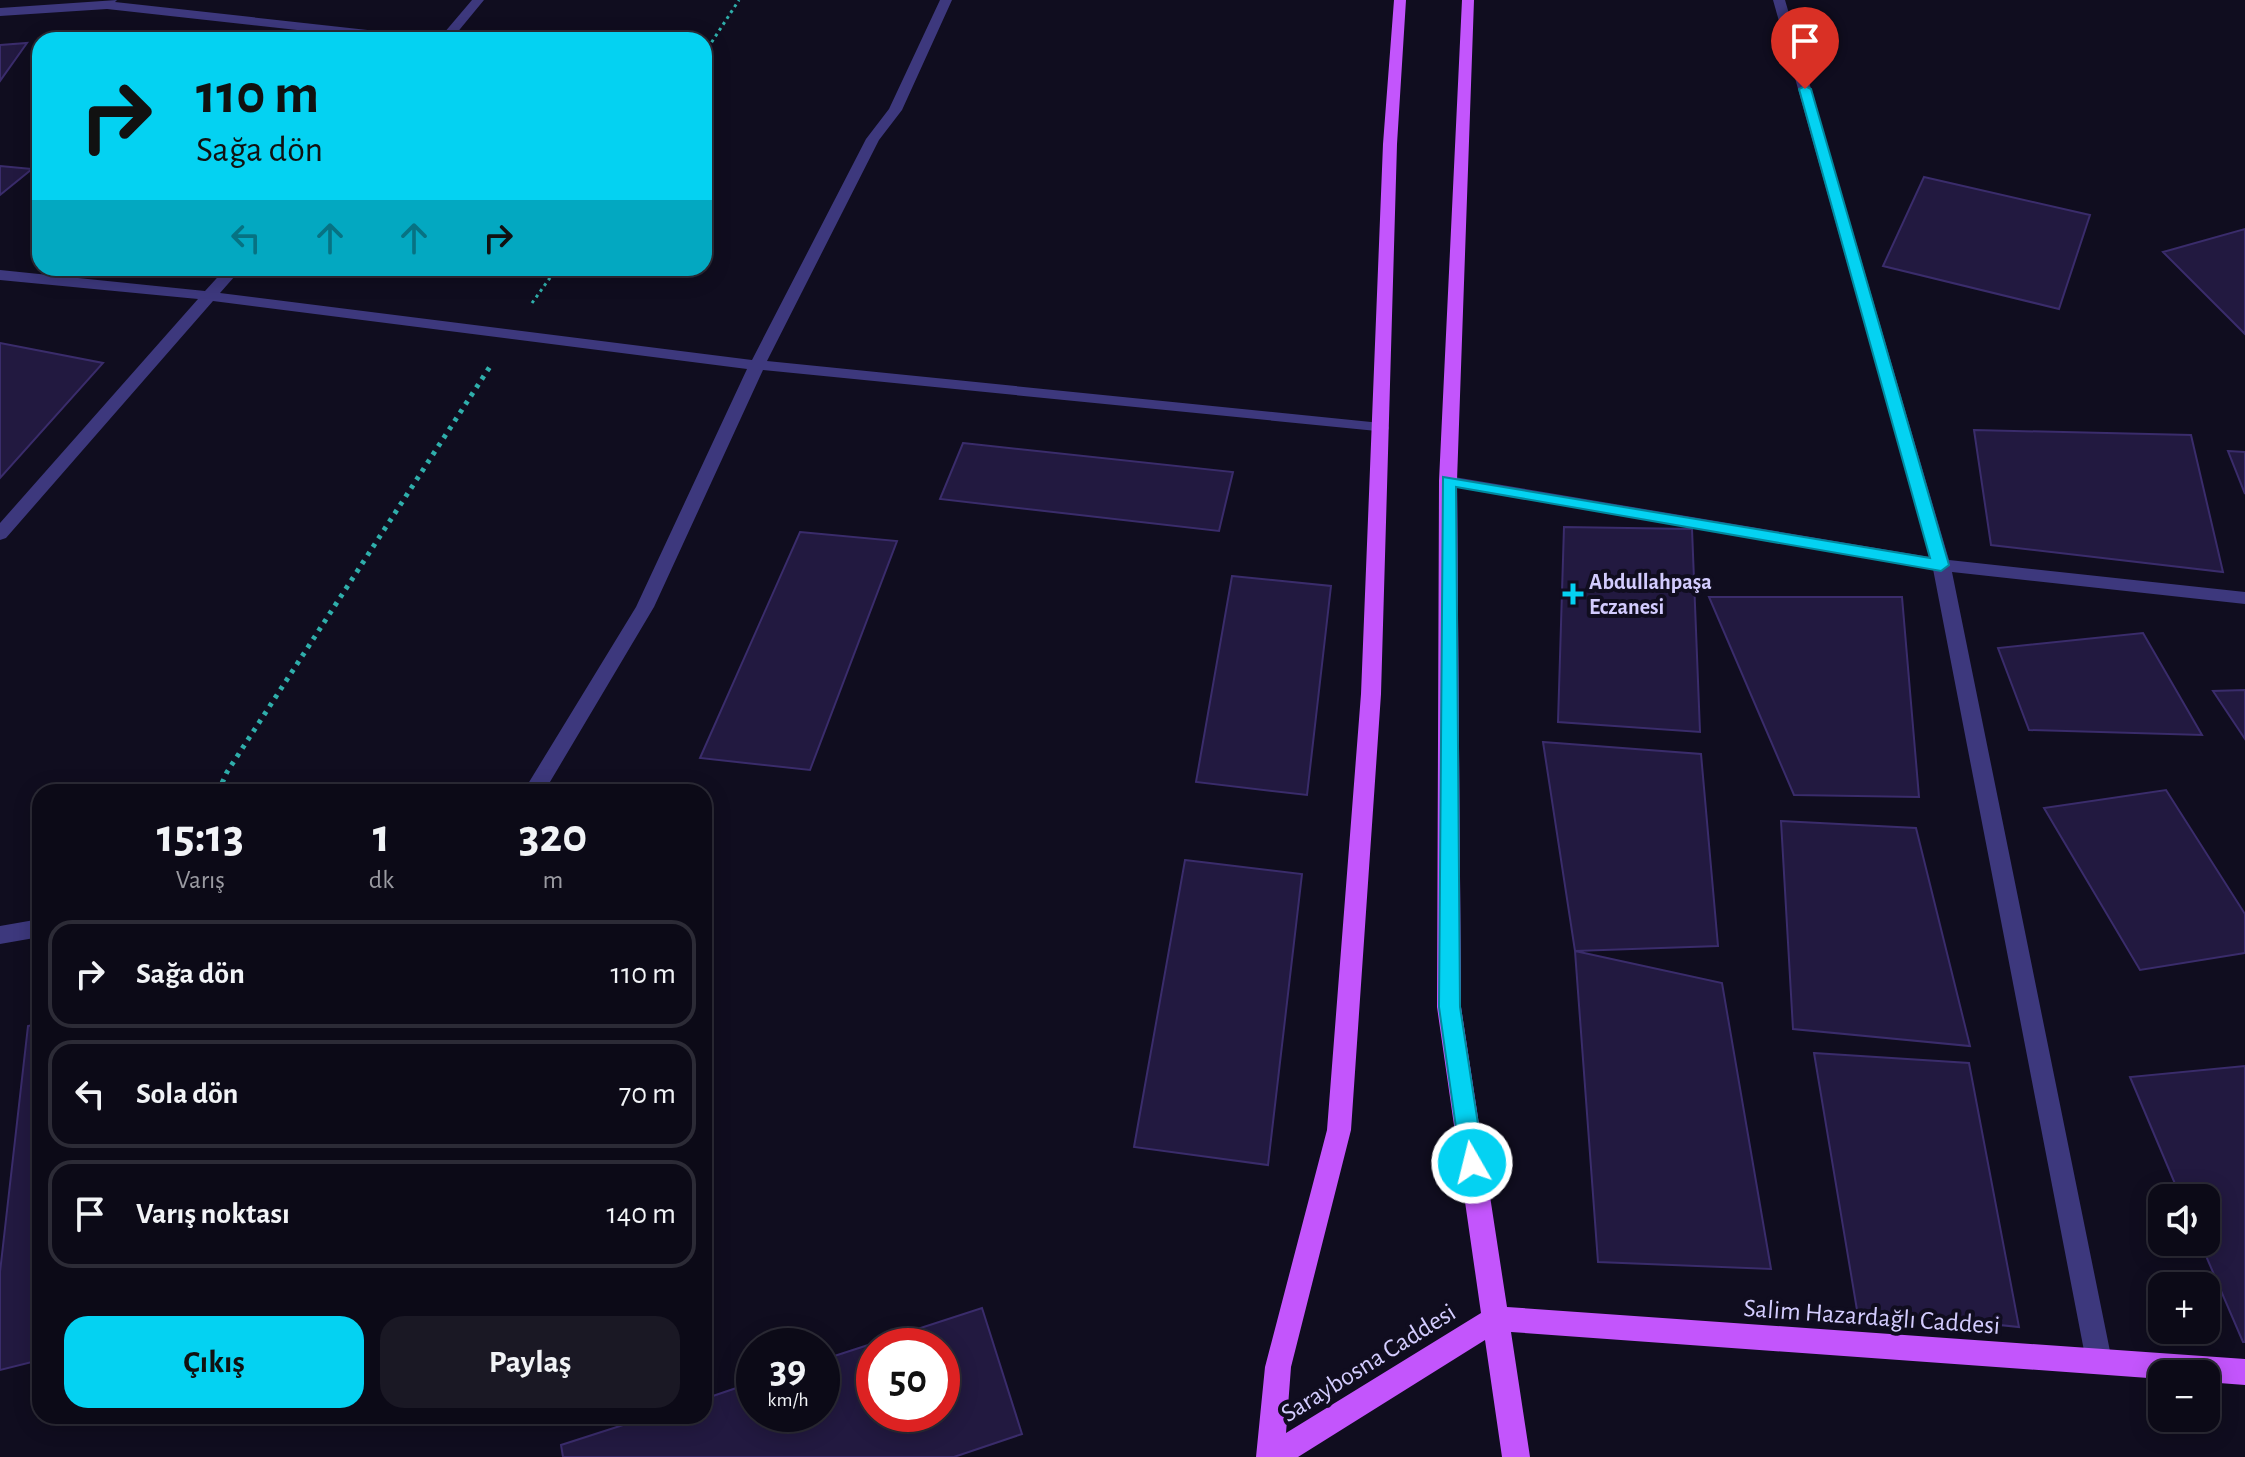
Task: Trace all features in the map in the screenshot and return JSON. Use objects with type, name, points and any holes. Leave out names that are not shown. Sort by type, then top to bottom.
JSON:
[{"type":"main road","points":[[1271,1457],[1278,1367],[1339,1130],[1371,694],[1390,144],[1400,0]]},
{"type":"main road","points":[[1470,1],[1448,481],[1449,1007],[1516,1457]]},
{"type":"main road","name":"Saraybosna Caddesi","points":[[1271,1457],[1496,1319]]},
{"type":"main road","name":"Salim Hazardağlı Caddesi","points":[[1496,1319],[2245,1372]]},
{"type":"street","points":[[451,32],[478,0]]},
{"type":"street","points":[[538,784],[645,607],[757,365],[873,139],[895,110],[946,0]]},
{"type":"street","points":[[1779,0],[1941,565],[2099,1361]]},
{"type":"street","points":[[0,12],[109,2],[356,32]]},
{"type":"street","points":[[0,275],[209,296],[757,365],[1381,428]]},
{"type":"street","points":[[0,534],[227,276]]},
{"type":"street","points":[[1448,481],[1941,565],[2245,598]]},
{"type":"street","points":[[0,935],[32,929]]},
{"type":"path","points":[[712,42],[739,0]]},
{"type":"path","points":[[222,784],[551,276]]},
{"type":"building","points":[[27,43],[0,81],[0,45]]},
{"type":"building","points":[[0,166],[32,169],[0,195]]},
{"type":"building","points":[[1924,177],[2090,215],[2059,309],[1883,266]]},
{"type":"building","points":[[2245,229],[2245,334],[2163,252]]},
{"type":"building","points":[[0,343],[103,363],[0,478]]},
{"type":"building","points":[[1974,430],[2191,435],[2223,572],[1991,545]]},
{"type":"building","points":[[963,443],[1233,472],[1219,531],[940,499]]},
{"type":"building","points":[[2228,451],[2245,452],[2245,494]]},
{"type":"building","points":[[1564,527],[1692,529],[1700,732],[1558,722]]},
{"type":"building","points":[[800,532],[897,541],[810,770],[700,758]]},
{"type":"building","points":[[1232,576],[1331,586],[1307,795],[1196,782]]},
{"type":"building","points":[[1709,597],[1902,597],[1919,797],[1794,795]]},
{"type":"building","points":[[2143,633],[2202,735],[2029,730],[1998,648]]},
{"type":"building","points":[[2245,690],[2245,739],[2213,691]]},
{"type":"building","points":[[1543,742],[1701,754],[1718,946],[1575,951]]},
{"type":"building","points":[[2166,790],[2245,914],[2245,953],[2140,970],[2044,808]]},
{"type":"building","points":[[1781,821],[1916,828],[1970,1046],[1793,1029]]},
{"type":"building","points":[[1185,860],[1302,874],[1268,1165],[1134,1147]]},
{"type":"building","points":[[1575,951],[1722,983],[1771,1269],[1598,1262]]},
{"type":"building","points":[[32,1025],[32,1362],[0,1370],[0,1272],[28,1026]]},
{"type":"building","points":[[1814,1053],[1969,1063],[2019,1327],[1857,1310]]},
{"type":"building","points":[[2245,1066],[2245,1342],[2220,1289],[2220,1272],[2213,1272],[2206,1256],[2220,1256],[2220,1184],[2175,1184],[2130,1077]]},
{"type":"building","points":[[982,1308],[1022,1434],[954,1457],[563,1457],[561,1445],[626,1424],[712,1424],[712,1396],[736,1388],[736,1432],[840,1432],[840,1354],[856,1349],[856,1432],[960,1432],[960,1328],[920,1328]]},
{"type":"place","name":"Abdullahpaşa Eczanesi","points":[[1573,594]]},
{"type":"route","points":[[1472,1163],[1449,1007],[1448,481],[1941,565],[1805,89]]}]
